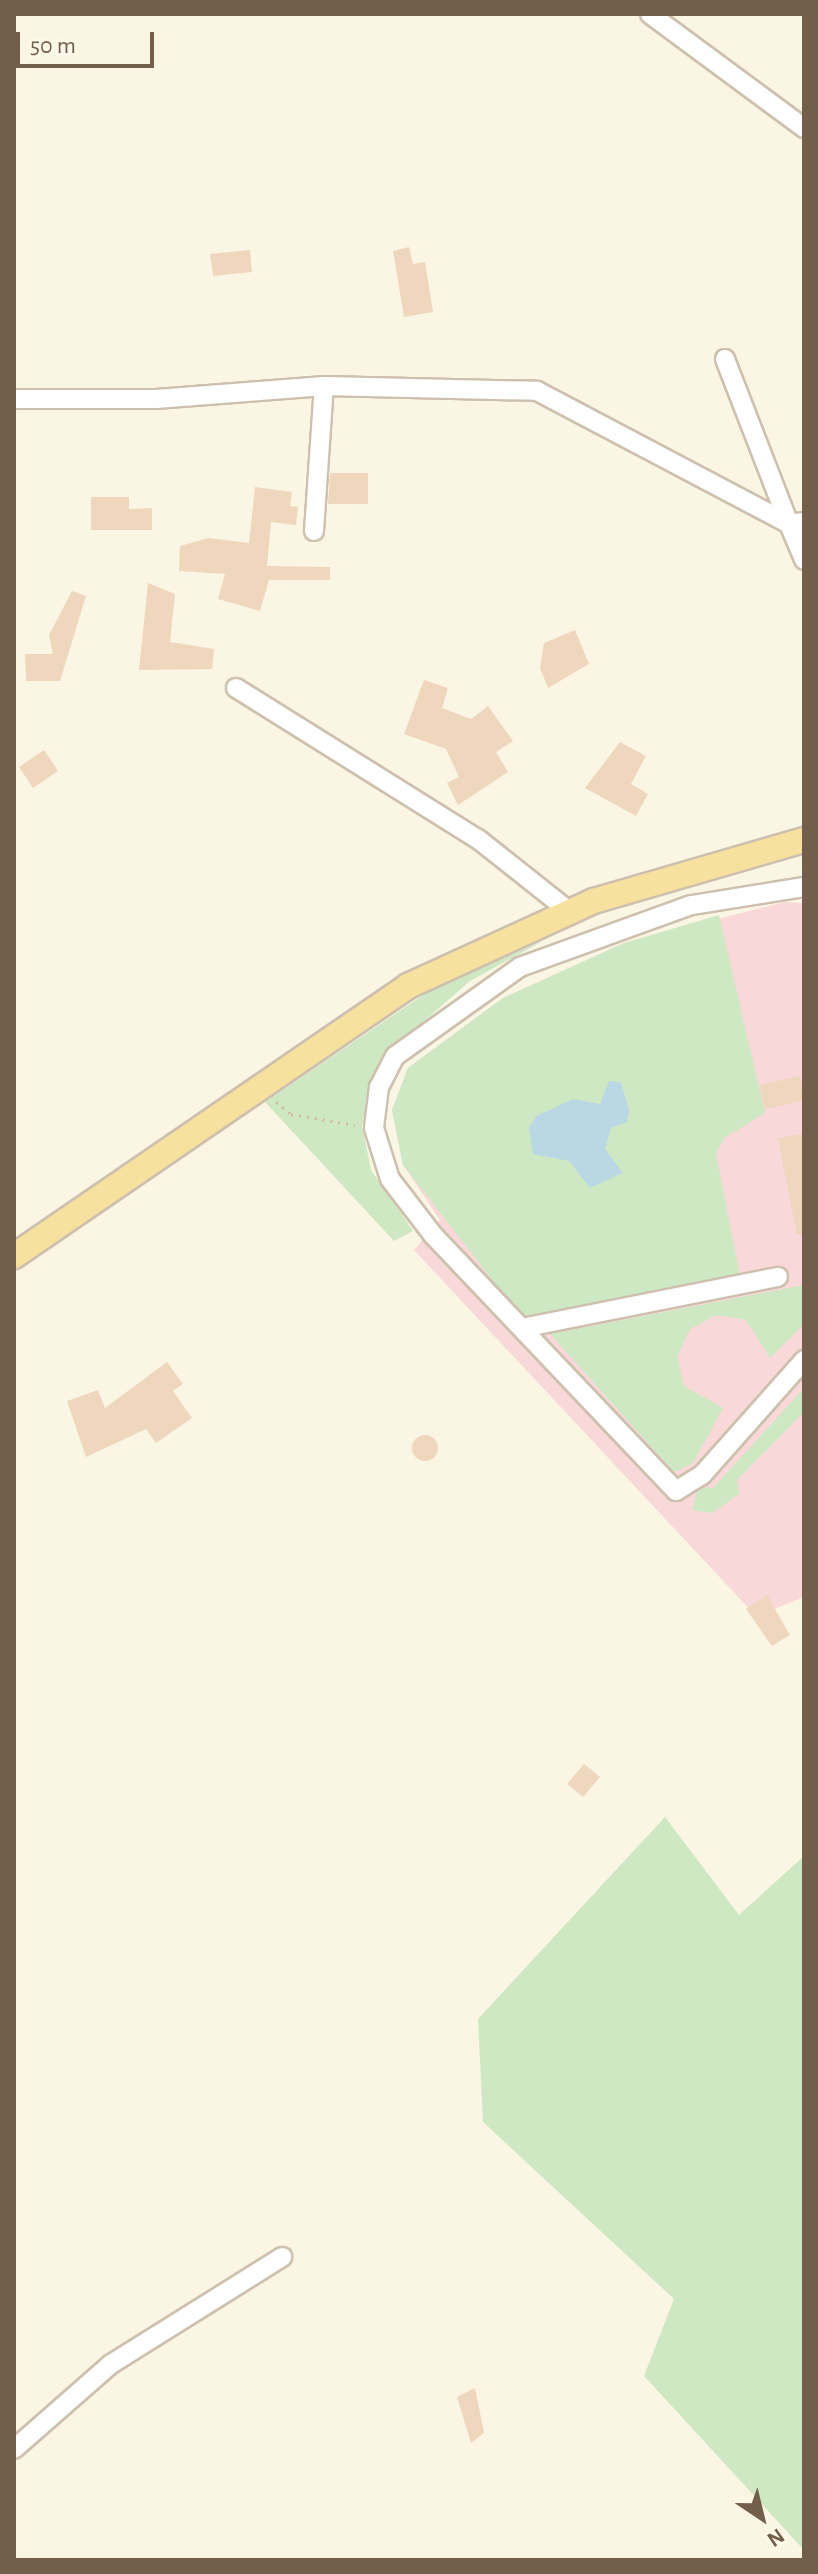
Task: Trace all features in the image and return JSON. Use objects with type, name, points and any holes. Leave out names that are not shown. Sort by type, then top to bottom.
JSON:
[{"type":"main road","points":[[14,1256],[408,986],[570,912],[804,840]]},
{"type":"street","points":[[650,14],[804,128]]},
{"type":"street","points":[[725,359],[796,523],[804,560]]},
{"type":"street","points":[[14,399],[156,399],[324,386],[537,391],[796,523]]},
{"type":"street","points":[[314,531],[324,386]]},
{"type":"street","points":[[236,688],[478,839],[570,912]]},
{"type":"street","points":[[804,887],[691,905],[520,967],[395,1056],[379,1087],[374,1128],[390,1179],[433,1235],[676,1491],[702,1475],[804,1360]]},
{"type":"street","points":[[522,1328],[778,1277]]},
{"type":"street","points":[[14,2449],[111,2364],[282,2257]]},
{"type":"path","points":[[258,1088],[291,1114],[374,1128]]},
{"type":"shaded area","points":[[785,902],[804,903],[804,1597],[756,1616],[414,1250],[440,1220],[403,1165],[392,1110],[408,1068],[503,998],[624,943]]},
{"type":"green space","points":[[719,915],[765,1113],[724,1138],[716,1154],[740,1276],[522,1318],[403,1165],[392,1110],[408,1068],[503,998],[624,943]]},
{"type":"green space","points":[[543,941],[470,981],[380,1060],[362,1125],[371,1170],[413,1231],[394,1241],[265,1102],[432,989]]},
{"type":"green space","points":[[804,1285],[804,1324],[770,1358],[746,1320],[716,1315],[690,1329],[677,1357],[684,1386],[723,1408],[693,1463],[674,1472],[550,1334]]},
{"type":"green space","points":[[804,1388],[804,1412],[737,1480],[739,1494],[712,1513],[692,1510],[698,1487],[713,1488]]},
{"type":"green space","points":[[665,1817],[739,1915],[804,1856],[804,2550],[644,2376],[674,2299],[483,2122],[478,2019]]},
{"type":"water","points":[[609,1081],[621,1082],[629,1110],[627,1122],[611,1128],[605,1149],[623,1173],[590,1188],[569,1161],[533,1154],[529,1128],[536,1116],[573,1099],[600,1104]]},
{"type":"building","points":[[409,247],[413,264],[425,262],[433,312],[404,317],[393,251]]},
{"type":"building","points":[[250,250],[252,272],[213,276],[210,254]]},
{"type":"building","points":[[330,473],[368,473],[368,504],[328,504]]},
{"type":"building","points":[[255,487],[292,492],[290,506],[298,507],[296,525],[271,522],[267,566],[330,567],[330,580],[269,580],[260,611],[218,599],[225,574],[179,571],[180,546],[208,538],[249,543]]},
{"type":"building","points":[[91,497],[129,497],[129,509],[152,508],[152,530],[91,530]]},
{"type":"building","points":[[148,583],[175,594],[170,642],[214,649],[212,669],[139,670]]},
{"type":"building","points":[[72,591],[86,596],[60,681],[26,681],[25,654],[53,654],[49,635]]},
{"type":"building","points":[[575,630],[589,664],[548,688],[540,668],[544,643]]},
{"type":"building","points":[[424,680],[448,688],[442,708],[471,719],[488,706],[513,741],[496,752],[508,772],[458,805],[447,783],[459,777],[446,749],[404,734]]},
{"type":"building","points":[[620,742],[646,756],[631,784],[648,794],[636,816],[585,788]]},
{"type":"building","points":[[44,750],[58,771],[33,788],[19,767]]},
{"type":"building","points":[[800,1076],[804,1100],[765,1109],[760,1085]]},
{"type":"building","points":[[804,1134],[804,1234],[797,1234],[778,1138]]},
{"type":"building","points":[[167,1362],[183,1384],[173,1391],[192,1418],[156,1443],[146,1429],[86,1457],[67,1401],[98,1390],[105,1408]]},
{"type":"building","points":[[425,1435],[434,1439],[438,1448],[434,1457],[425,1461],[416,1457],[412,1448],[416,1439]]},
{"type":"building","points":[[767,1595],[790,1635],[772,1646],[746,1609]]},
{"type":"building","points":[[584,1764],[600,1777],[583,1797],[567,1784]]},
{"type":"building","points":[[475,2388],[484,2433],[471,2443],[457,2397]]}]
